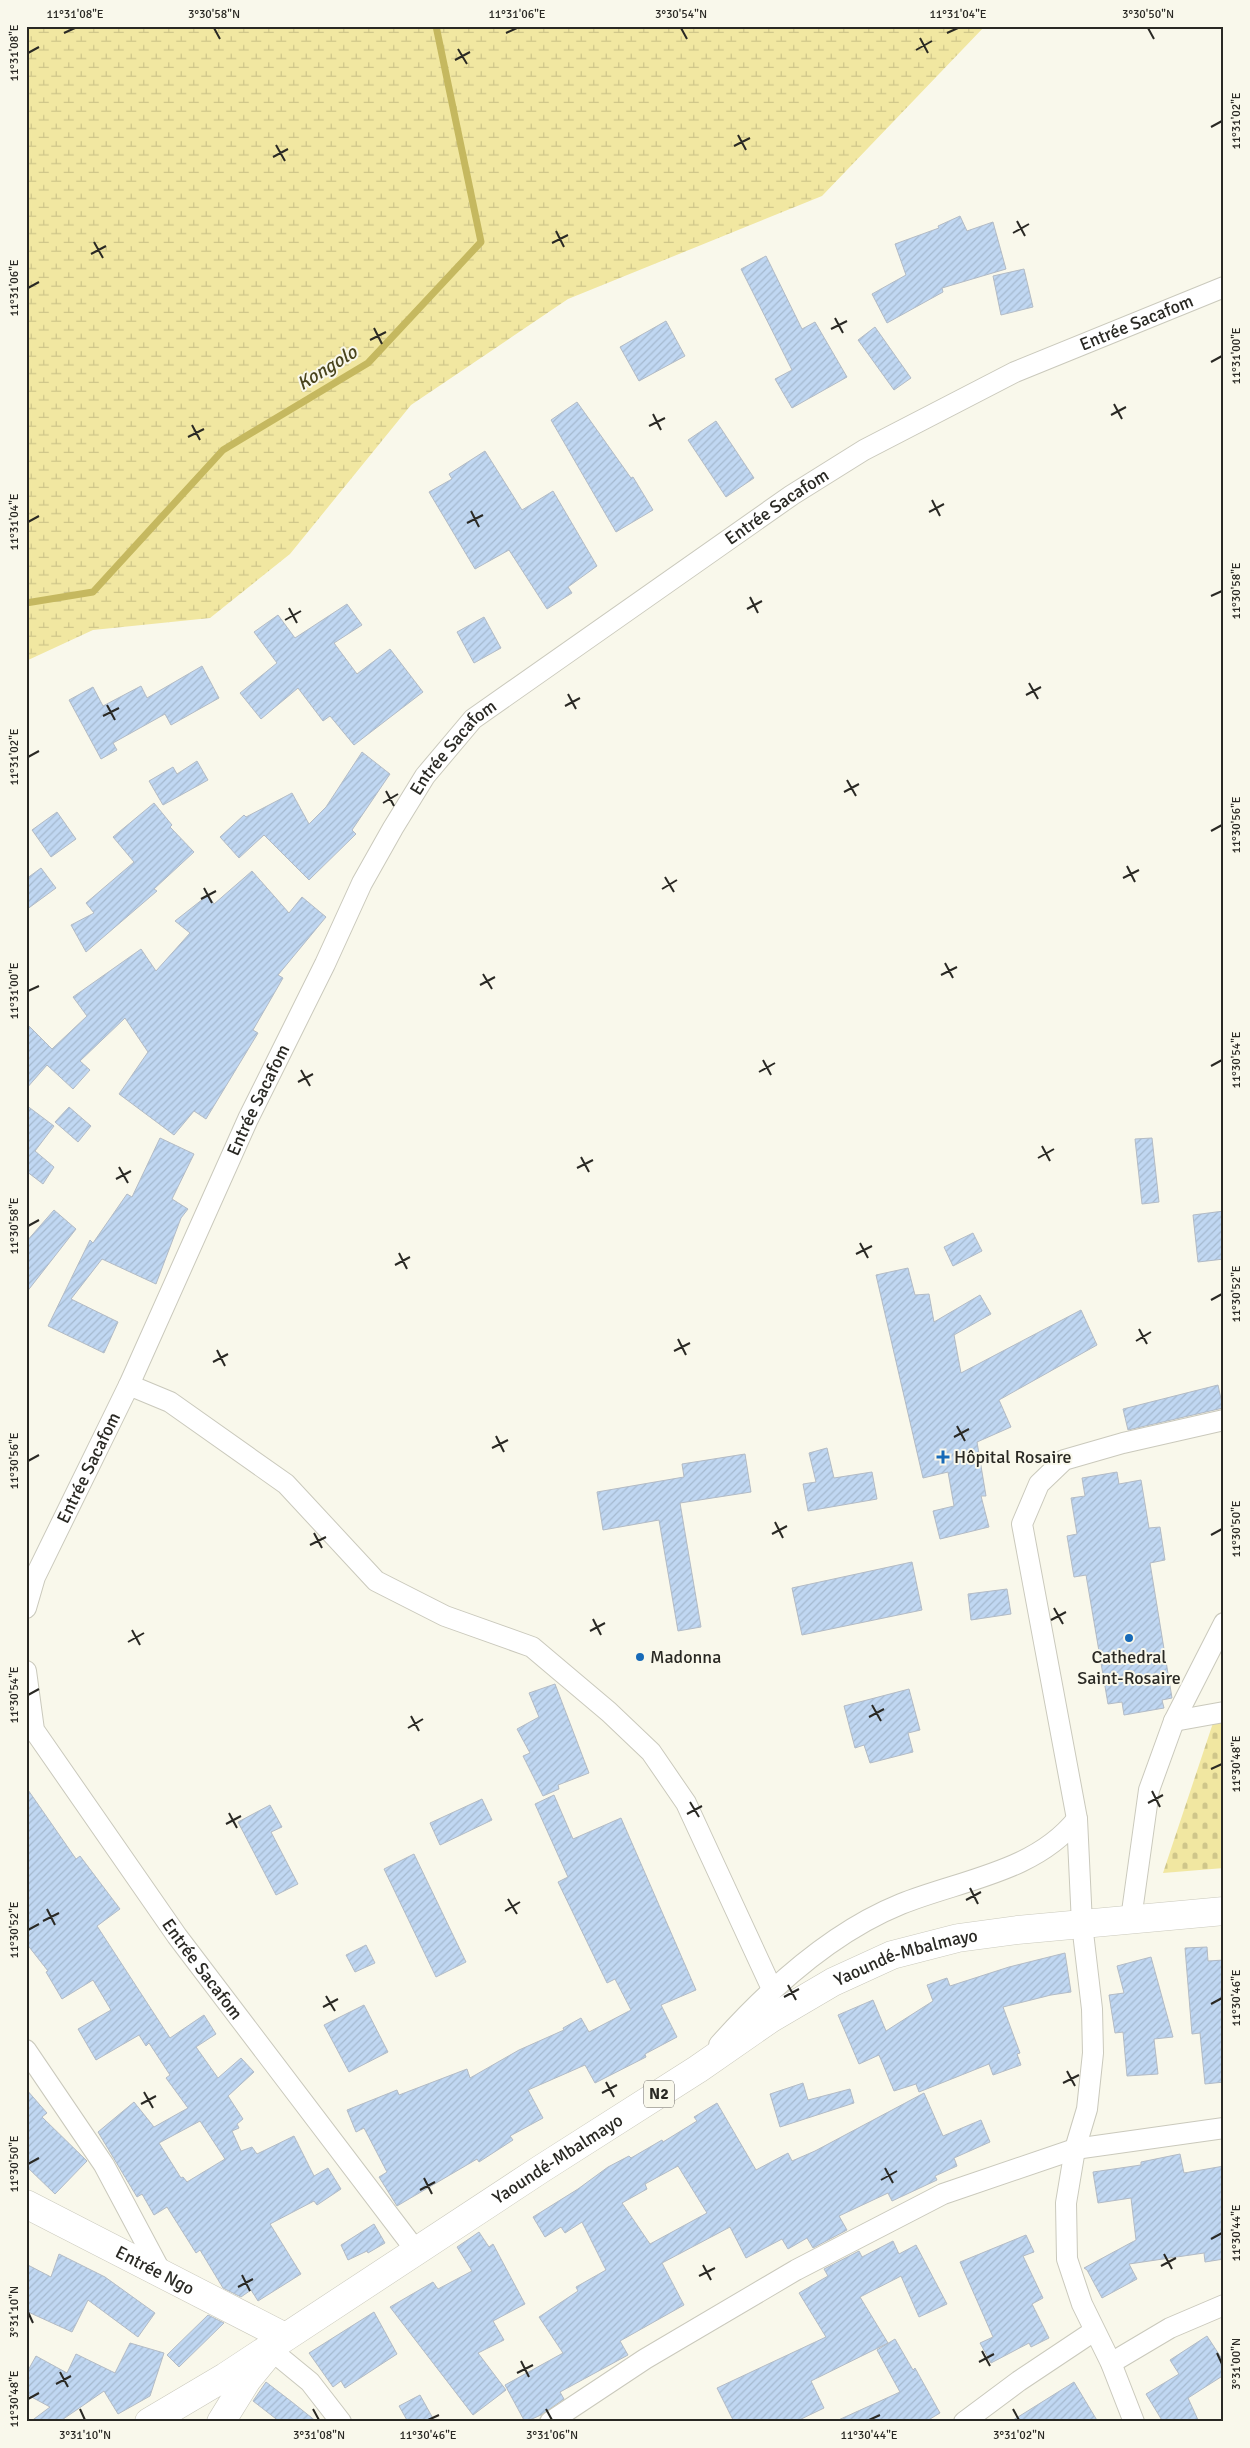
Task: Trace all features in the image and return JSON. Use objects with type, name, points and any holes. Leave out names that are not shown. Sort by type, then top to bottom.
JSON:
[{"type":"main road","name":"Yaoundé-Mbalmayo","points":[[149,2422],[277,2343],[541,2169],[698,2069],[786,2010],[833,1982],[892,1955],[958,1938],[1130,1919],[1224,1911]]},
{"type":"main road","name":"Entrée Ngo","points":[[26,2204],[161,2272],[277,2343]]},
{"type":"main road","points":[[221,2422],[247,2380],[277,2343]]},
{"type":"street","name":"Entrée Sacafom","points":[[26,1608],[35,1577],[130,1385],[248,1119],[325,964],[362,883],[425,776],[473,719],[792,495],[864,450],[1014,372],[1224,287]]},
{"type":"street","points":[[130,1385],[170,1402],[286,1484],[376,1580],[445,1616],[532,1648],[609,1712],[652,1752],[686,1803],[772,1989]]},
{"type":"street","points":[[1134,2422],[1111,2363],[1082,2304],[1067,2259],[1066,2203],[1075,2149],[1087,2109],[1093,2053],[1092,2009],[1082,1924],[1077,1820],[1022,1524],[1039,1484],[1064,1460],[1122,1443],[1224,1420]]},
{"type":"street","points":[[1130,1919],[1149,1790],[1174,1721],[1224,1623]]},
{"type":"street","name":"Entrée Sacafom","points":[[26,1671],[30,1725],[177,1936],[416,2252]]},
{"type":"street","points":[[1174,1721],[1224,1712]]},
{"type":"street","points":[[698,2069],[772,1989],[845,1934],[900,1904],[1012,1867],[1064,1836],[1077,1820]]},
{"type":"street","points":[[26,2050],[104,2165],[161,2272]]},
{"type":"street","points":[[550,2422],[679,2340],[796,2270],[943,2194],[1075,2149],[1224,2128]]},
{"type":"street","points":[[1111,2363],[1170,2328],[1224,2304]]},
{"type":"street","points":[[964,2422],[1019,2381],[1094,2331]]},
{"type":"street","points":[[277,2343],[341,2422]]},
{"type":"green space","points":[[26,26],[985,26],[822,196],[568,299],[411,405],[290,554],[210,618],[93,630],[26,661]]},
{"type":"green space","points":[[1224,1704],[1224,1868],[1163,1873],[1219,1705]]},
{"type":"building","points":[[960,216],[967,231],[993,222],[1006,269],[942,288],[943,292],[887,323],[872,294],[906,275],[895,244],[939,228],[938,226]]},
{"type":"building","points":[[766,256],[802,329],[815,322],[847,377],[792,408],[775,379],[792,370],[741,269]]},
{"type":"building","points":[[1024,269],[1033,307],[1001,315],[993,276]]},
{"type":"building","points":[[666,321],[685,356],[639,381],[620,347]]},
{"type":"building","points":[[875,327],[911,378],[894,390],[858,340]]},
{"type":"building","points":[[577,402],[631,478],[633,477],[653,510],[616,532],[551,420]]},
{"type":"building","points":[[716,421],[754,478],[726,497],[688,440]]},
{"type":"building","points":[[485,451],[522,510],[553,491],[597,566],[568,587],[572,593],[547,609],[509,550],[475,569],[429,492],[452,479],[449,474]]},
{"type":"building","points":[[347,604],[362,625],[334,643],[357,674],[390,649],[423,692],[354,745],[330,716],[323,721],[298,688],[261,719],[240,693],[277,663],[254,632],[278,615],[295,638]]},
{"type":"building","points":[[484,617],[501,648],[474,663],[457,632]]},
{"type":"building","points":[[202,666],[219,698],[171,725],[165,714],[113,743],[117,750],[101,759],[69,700],[93,687],[103,706],[141,686],[147,698]]},
{"type":"building","points":[[362,752],[390,774],[352,830],[356,834],[309,880],[264,835],[239,858],[220,837],[244,815],[246,817],[292,793],[309,824],[326,807]]},
{"type":"building","points":[[197,761],[208,780],[163,805],[149,781],[173,767],[177,774]]},
{"type":"building","points":[[154,803],[172,825],[170,827],[194,852],[154,889],[157,891],[86,952],[71,925],[94,913],[86,903],[134,862],[113,837]]},
{"type":"building","points":[[57,812],[76,839],[51,857],[32,830]]},
{"type":"building","points":[[41,868],[56,888],[26,910],[26,879]]},
{"type":"building","points":[[252,871],[289,913],[302,897],[326,917],[278,975],[283,978],[253,1030],[258,1033],[206,1119],[194,1111],[174,1135],[119,1094],[148,1052],[125,1018],[80,1061],[90,1070],[73,1089],[47,1065],[26,1089],[26,1023],[52,1049],[87,1016],[73,997],[141,949],[156,971],[190,933],[175,921],[208,895],[214,904]]},
{"type":"building","points":[[26,1105],[54,1126],[35,1151],[54,1167],[43,1184],[26,1171]]},
{"type":"building","points":[[69,1107],[91,1126],[78,1142],[55,1122]]},
{"type":"building","points":[[160,1138],[194,1154],[172,1199],[188,1209],[181,1218],[156,1284],[102,1259],[71,1299],[118,1322],[104,1353],[48,1326],[90,1240],[93,1243],[127,1194],[132,1197]]},
{"type":"building","points":[[1152,1138],[1159,1202],[1142,1204],[1135,1139]]},
{"type":"building","points":[[54,1210],[76,1229],[26,1293],[26,1242]]},
{"type":"building","points":[[1224,1211],[1224,1259],[1198,1262],[1193,1215]]},
{"type":"building","points":[[973,1233],[982,1251],[953,1266],[944,1247]]},
{"type":"building","points":[[908,1268],[915,1295],[929,1294],[934,1322],[980,1295],[991,1314],[954,1335],[961,1373],[1081,1310],[1097,1345],[999,1400],[1011,1427],[977,1442],[986,1496],[981,1496],[989,1527],[940,1539],[933,1511],[954,1506],[948,1472],[923,1478],[876,1275]]},
{"type":"building","points":[[1218,1385],[1223,1408],[1128,1430],[1123,1409]]},
{"type":"building","points":[[827,1448],[834,1478],[872,1472],[877,1499],[808,1511],[803,1484],[816,1482],[809,1453]]},
{"type":"building","points":[[745,1454],[751,1492],[680,1503],[701,1627],[678,1631],[659,1520],[603,1530],[597,1492],[684,1477],[682,1464]]},
{"type":"building","name":"Cathedral Saint-Rosaire","points":[[1117,1472],[1119,1484],[1141,1480],[1149,1528],[1160,1527],[1165,1560],[1150,1563],[1172,1698],[1162,1700],[1164,1708],[1124,1715],[1122,1702],[1108,1704],[1086,1575],[1074,1577],[1067,1536],[1077,1534],[1071,1498],[1085,1496],[1082,1478]]},
{"type":"building","points":[[912,1562],[922,1610],[802,1635],[792,1588]]},
{"type":"building","points":[[1007,1589],[1011,1614],[971,1620],[968,1594]]},
{"type":"building","points":[[555,1684],[589,1773],[558,1785],[559,1789],[543,1796],[523,1756],[530,1753],[517,1729],[539,1717],[529,1693]]},
{"type":"building","points":[[909,1689],[920,1730],[908,1733],[913,1752],[870,1763],[864,1745],[855,1748],[844,1706]]},
{"type":"building","points":[[26,1787],[76,1859],[80,1856],[120,1909],[97,1926],[170,2038],[204,2015],[216,2034],[196,2047],[218,2078],[241,2058],[254,2072],[228,2096],[243,2119],[237,2124],[239,2128],[232,2131],[241,2151],[252,2147],[257,2154],[294,2136],[314,2176],[328,2168],[341,2189],[317,2205],[314,2201],[270,2224],[301,2274],[258,2301],[251,2290],[241,2297],[223,2288],[200,2250],[196,2253],[167,2207],[154,2215],[142,2194],[137,2197],[98,2132],[134,2102],[154,2127],[188,2108],[166,2078],[170,2075],[149,2043],[146,2046],[139,2035],[96,2060],[78,2029],[111,2010],[93,1980],[62,1999],[46,1972],[48,1971],[26,1943]],"holes":[[[200,2121],[225,2159],[187,2182],[183,2177],[181,2178],[159,2143]]]},
{"type":"building","points":[[554,1795],[573,1839],[621,1818],[696,1990],[661,2005],[677,2037],[645,2054],[646,2057],[595,2083],[585,2065],[528,2090],[543,2118],[510,2136],[513,2140],[479,2162],[477,2159],[397,2206],[379,2177],[387,2172],[364,2128],[356,2132],[347,2110],[397,2090],[399,2095],[467,2069],[470,2078],[519,2050],[564,2030],[563,2028],[581,2018],[589,2032],[631,2010],[615,1979],[607,1983],[558,1882],[568,1877],[535,1804]]},
{"type":"building","points":[[482,1799],[492,1820],[440,1845],[430,1823]]},
{"type":"building","points":[[270,1805],[282,1827],[271,1832],[298,1884],[276,1895],[238,1822]]},
{"type":"building","points":[[414,1854],[466,1962],[436,1977],[384,1869]]},
{"type":"building","points":[[366,1945],[375,1963],[355,1972],[346,1955]]},
{"type":"building","points":[[1207,1947],[1208,1961],[1224,1960],[1224,2082],[1205,2084],[1200,2033],[1192,2034],[1185,1948]]},
{"type":"building","points":[[1065,1953],[1071,1992],[1003,2007],[1020,2053],[1017,2054],[1021,2065],[993,2075],[989,2064],[919,2092],[916,2084],[894,2091],[879,2055],[859,2064],[838,2015],[873,2000],[886,2031],[933,2001],[927,1985],[947,1978],[950,1986],[1009,1967]]},
{"type":"building","points":[[1151,1957],[1173,2037],[1154,2039],[1158,2074],[1127,2076],[1123,2032],[1115,2033],[1109,1995],[1124,1993],[1117,1966]]},
{"type":"building","points":[[364,2005],[388,2052],[349,2072],[324,2025]]},
{"type":"building","points":[[803,2083],[808,2100],[850,2089],[854,2103],[780,2127],[770,2094]]},
{"type":"building","points":[[26,2089],[47,2113],[42,2117],[87,2161],[55,2194],[26,2166]]},
{"type":"building","points":[[924,2093],[943,2136],[981,2120],[990,2142],[954,2158],[957,2166],[935,2176],[937,2180],[892,2201],[888,2193],[839,2216],[847,2230],[813,2248],[807,2238],[788,2249],[782,2239],[746,2258],[730,2227],[662,2263],[684,2305],[620,2341],[628,2355],[560,2392],[564,2399],[541,2415],[525,2422],[505,2385],[563,2353],[539,2317],[578,2291],[576,2287],[606,2270],[582,2222],[565,2233],[561,2227],[545,2237],[533,2217],[578,2189],[608,2167],[629,2156],[631,2158],[662,2140],[663,2142],[697,2121],[694,2117],[717,2103],[756,2170],[788,2153],[792,2161],[815,2151]],"holes":[[[678,2166],[707,2213],[650,2244],[622,2203],[647,2189],[645,2184]]]},
{"type":"building","points":[[1180,2154],[1184,2173],[1224,2166],[1224,2259],[1205,2262],[1204,2253],[1129,2264],[1137,2279],[1102,2298],[1087,2270],[1084,2268],[1136,2240],[1131,2198],[1098,2203],[1093,2172],[1141,2165],[1141,2162]]},
{"type":"building","points":[[374,2224],[385,2243],[368,2253],[367,2251],[348,2260],[341,2245]]},
{"type":"building","points":[[479,2232],[489,2247],[493,2244],[525,2304],[493,2321],[504,2340],[478,2353],[506,2390],[473,2415],[390,2307],[433,2282],[438,2289],[472,2271],[457,2247]]},
{"type":"building","points":[[1026,2235],[1034,2252],[1023,2256],[1043,2298],[1032,2304],[1049,2338],[1031,2347],[1029,2343],[991,2363],[980,2343],[993,2337],[960,2262]]},
{"type":"building","points":[[893,2241],[899,2254],[916,2245],[947,2304],[919,2317],[901,2276],[860,2297],[888,2343],[811,2381],[824,2408],[795,2422],[734,2422],[717,2388],[826,2337],[799,2293],[828,2276],[824,2269],[859,2251],[862,2257]]},
{"type":"building","points":[[59,2254],[105,2277],[155,2313],[138,2337],[88,2300],[72,2332],[26,2311],[26,2264],[51,2277]]},
{"type":"building","points":[[374,2312],[397,2354],[345,2388],[341,2381],[333,2387],[309,2353]]},
{"type":"building","points":[[208,2315],[224,2323],[179,2367],[167,2355]]},
{"type":"building","points":[[1207,2336],[1224,2362],[1224,2375],[1188,2398],[1199,2422],[1163,2422],[1146,2394],[1179,2374],[1170,2360]]},
{"type":"building","points":[[895,2339],[913,2370],[915,2368],[940,2413],[925,2422],[834,2422],[900,2392],[877,2350]]},
{"type":"building","points":[[130,2343],[164,2353],[150,2396],[118,2414],[104,2391],[59,2422],[30,2422],[50,2407],[26,2394],[26,2374],[36,2356],[67,2373],[76,2354],[115,2373]]},
{"type":"building","points":[[266,2382],[317,2422],[280,2422],[253,2401]]},
{"type":"building","points":[[1074,2382],[1098,2422],[1010,2422]]},
{"type":"building","points":[[420,2395],[435,2422],[408,2422],[399,2406]]},
{"type":"waterway","name":"Kongolo","points":[[26,603],[93,592],[223,450],[368,363],[481,242],[436,26]]},
{"type":"place","name":"Hôpital Rosaire","points":[[943,1457]]},
{"type":"place","name":"Cathedral Saint-Rosaire","points":[[1129,1638]]},
{"type":"place","name":"Madonna","points":[[640,1657]]}]
